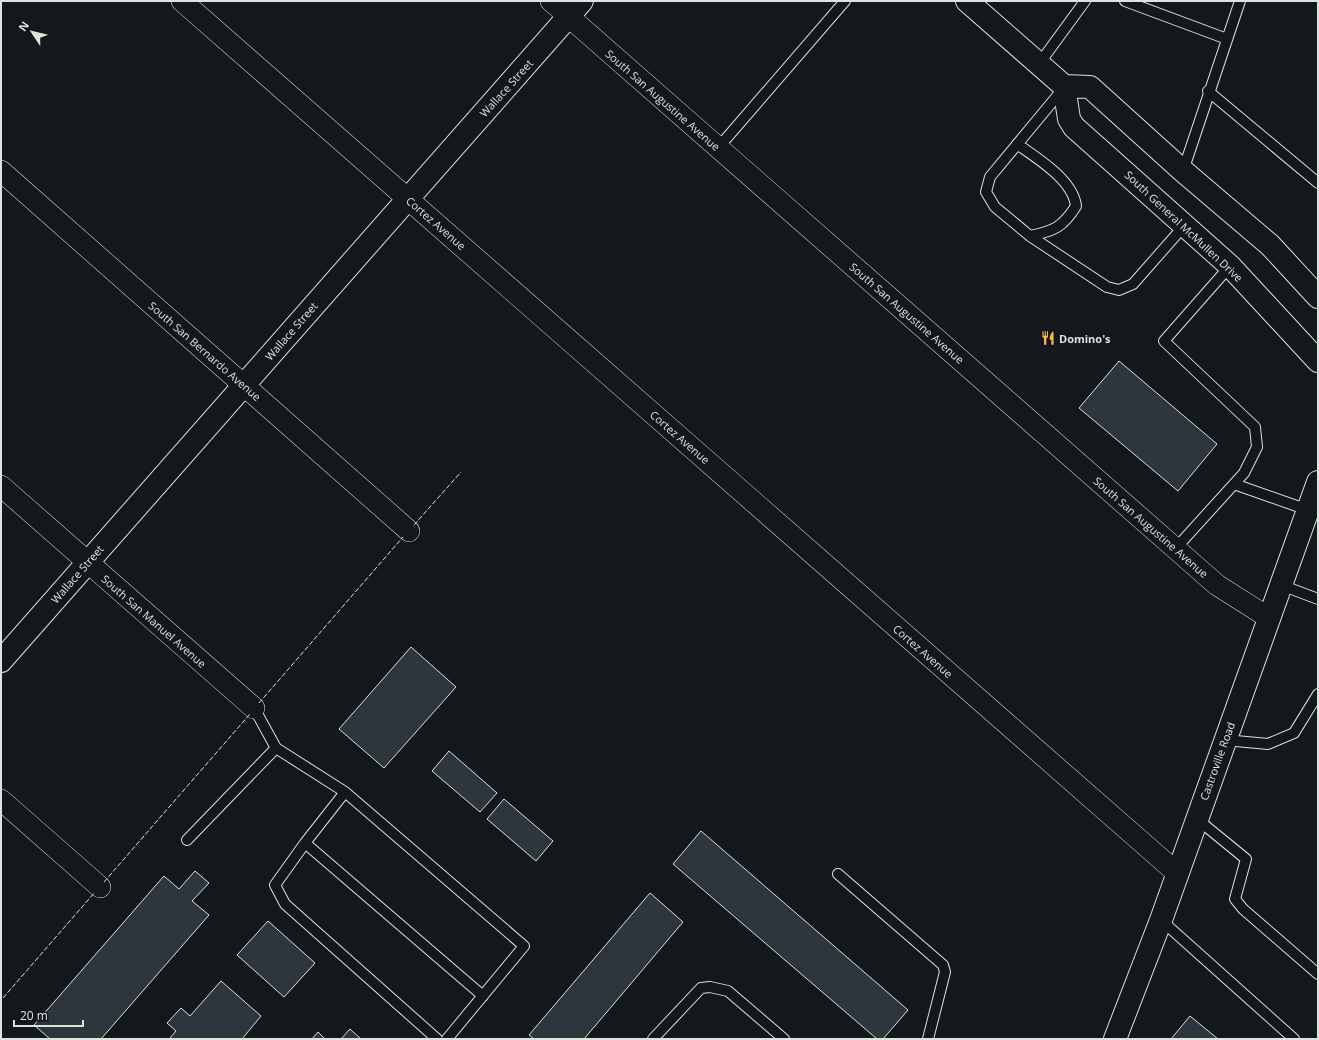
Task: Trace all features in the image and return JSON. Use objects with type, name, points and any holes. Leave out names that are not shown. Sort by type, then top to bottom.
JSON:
[{"type":"main road","points":[[967,1],[1064,86],[1090,87],[1183,171],[1270,245],[1318,297]]},
{"type":"main road","name":"Wallace Street","points":[[1,661],[575,9]]},
{"type":"main road","name":"South General McMullen Drive","points":[[1064,86],[1070,119],[1074,127],[1230,266],[1318,361]]},
{"type":"main road","name":"Castroville Road","points":[[1115,1039],[1161,920],[1281,585],[1313,505],[1318,482]]},
{"type":"street","name":"Cortez Avenue","points":[[182,1],[1177,873]]},
{"type":"street","name":"South San Augustine Avenue","points":[[550,1],[575,9],[718,148],[1217,585],[1269,618]]},
{"type":"street","name":"South San Bernardo Avenue","points":[[1,171],[409,531]]},
{"type":"street","name":"South San Manuel Avenue","points":[[1,486],[254,708]]},
{"type":"street","points":[[1,800],[100,887]]},
{"type":"lane","points":[[718,148],[845,1]]},
{"type":"lane","points":[[1039,64],[1085,1]]},
{"type":"lane","points":[[1125,1],[1227,39]]},
{"type":"lane","points":[[1183,171],[1208,91],[1240,1]]},
{"type":"lane","points":[[1064,86],[990,177],[986,192],[995,208],[1030,236],[1107,288],[1119,290],[1132,284],[1184,226]]},
{"type":"lane","points":[[1208,91],[1318,183]]},
{"type":"lane","points":[[1017,144],[1048,166],[1075,198],[1076,206],[1061,226],[1046,233],[1030,236]]},
{"type":"lane","points":[[1176,548],[1244,473],[1257,447],[1255,427],[1164,341],[1230,266]]},
{"type":"lane","points":[[1234,484],[1313,505]]},
{"type":"lane","points":[[1281,585],[1318,598]]},
{"type":"lane","points":[[1225,740],[1268,744],[1294,733],[1318,694]]},
{"type":"lane","points":[[254,708],[276,748],[345,792],[524,946],[448,1039]]},
{"type":"lane","points":[[187,840],[276,748]]},
{"type":"lane","points":[[345,792],[274,885],[285,904],[437,1039]]},
{"type":"lane","points":[[1196,819],[1246,860],[1235,899],[1242,909],[1318,974]]},
{"type":"lane","points":[[306,843],[483,996]]},
{"type":"lane","points":[[838,874],[943,965],[945,972],[928,1039]]},
{"type":"lane","points":[[1161,920],[1294,1039]]},
{"type":"lane","points":[[653,1039],[702,988],[710,987],[728,991],[784,1039]]},
{"type":"building","points":[[1119,361],[1217,444],[1178,491],[1079,408]]},
{"type":"building","points":[[411,647],[456,687],[384,768],[339,729]]},
{"type":"building","points":[[449,751],[497,793],[480,812],[432,771]]},
{"type":"building","points":[[504,799],[553,841],[536,861],[487,819]]},
{"type":"building","points":[[701,831],[908,1010],[883,1039],[877,1039],[673,864]]},
{"type":"building","points":[[195,871],[209,883],[192,901],[209,915],[101,1039],[50,1039],[34,1025],[164,876],[179,889]]},
{"type":"building","points":[[650,893],[683,922],[584,1039],[534,1039],[529,1035]]},
{"type":"building","points":[[268,921],[315,963],[284,997],[237,955]]},
{"type":"building","points":[[221,981],[261,1016],[242,1039],[169,1039],[176,1031],[167,1023],[181,1008],[190,1016]]},
{"type":"building","points":[[1190,1016],[1218,1039],[1171,1039]]},
{"type":"building","points":[[350,1029],[361,1039],[341,1039]]},
{"type":"building","points":[[318,1032],[325,1039],[312,1039]]},
{"type":"fence","points":[[414,525],[461,472]]},
{"type":"fence","points":[[259,703],[403,537]]},
{"type":"fence","points":[[104,882],[250,714]]},
{"type":"fence","points":[[3,998],[95,892]]},
{"type":"place","name":"Domino's","points":[[1048,338]]}]
